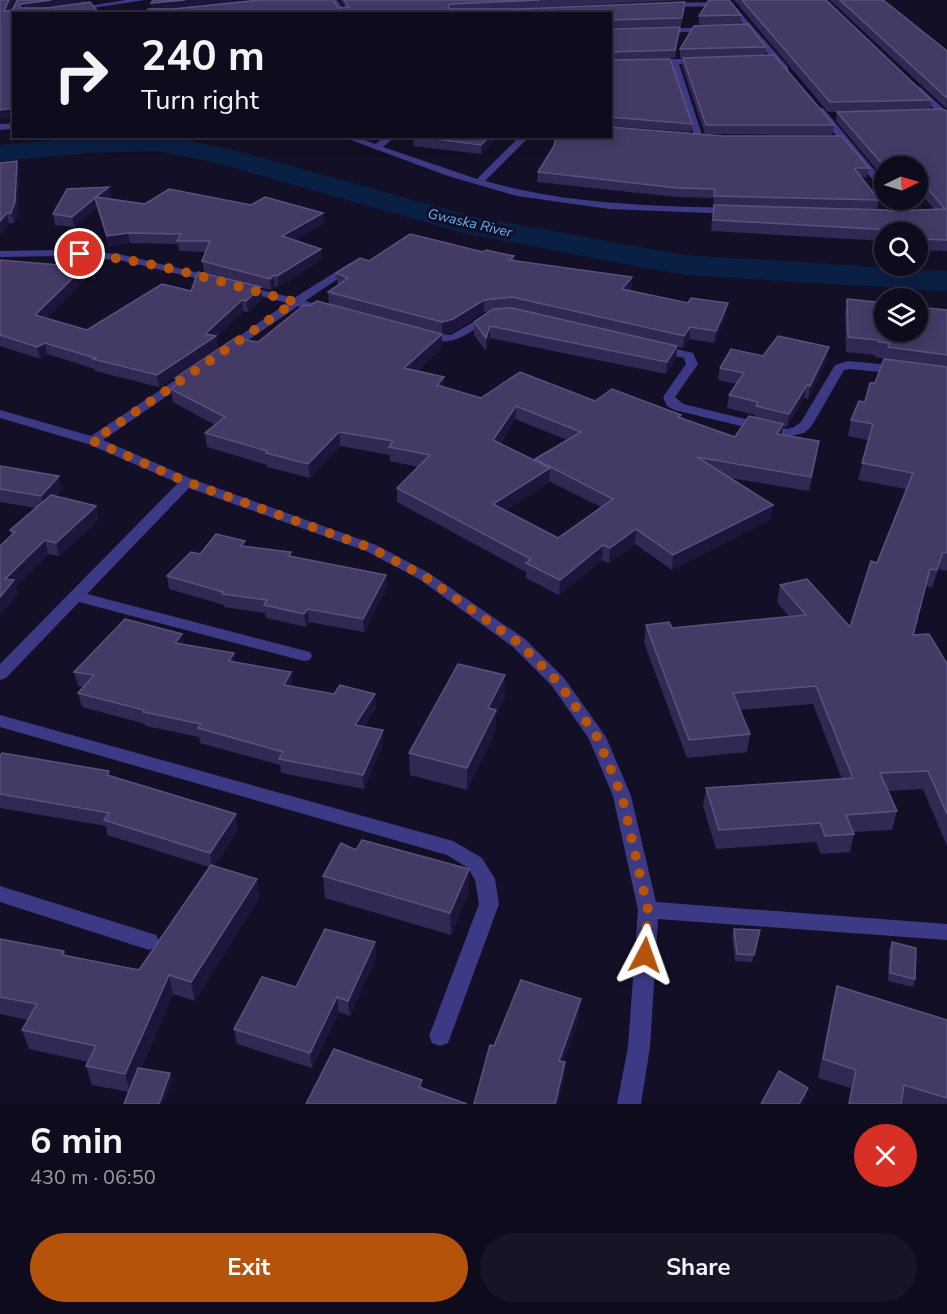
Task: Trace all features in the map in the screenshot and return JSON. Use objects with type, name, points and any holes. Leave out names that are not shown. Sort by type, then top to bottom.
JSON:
[{"type":"street","points":[[60,10],[142,0]]},
{"type":"street","points":[[662,6],[729,2],[791,75]]},
{"type":"street","points":[[83,8],[109,12]]},
{"type":"street","points":[[0,15],[12,15]]},
{"type":"street","points":[[739,28],[751,28]]},
{"type":"street","points":[[649,31],[717,29]]},
{"type":"street","points":[[765,59],[777,59]]},
{"type":"street","points":[[612,64],[708,60]]},
{"type":"street","points":[[674,61],[699,138]]},
{"type":"street","points":[[909,81],[945,115]]},
{"type":"street","points":[[812,100],[874,176]]},
{"type":"street","points":[[931,114],[945,115]]},
{"type":"street","points":[[826,117],[838,117]]},
{"type":"street","points":[[688,137],[710,139]]},
{"type":"street","points":[[349,138],[478,183],[534,195],[593,204],[651,209],[742,212]]},
{"type":"street","points":[[376,148],[389,138]]},
{"type":"street","points":[[478,183],[524,138]]},
{"type":"street","points":[[834,140],[845,140]]},
{"type":"street","points":[[866,215],[898,213],[899,210]]},
{"type":"street","points":[[0,254],[60,253],[119,257],[340,314]]},
{"type":"street","points":[[93,441],[350,266]]},
{"type":"street","points":[[408,332],[442,341],[451,340],[489,316],[505,315]]},
{"type":"street","points":[[648,346],[689,356],[692,360],[692,364],[669,398],[672,403],[690,410],[787,433],[799,430],[806,424],[839,368],[848,364],[915,372]]},
{"type":"street","points":[[0,414],[93,441],[187,482],[371,548],[424,576],[519,643],[558,682],[597,737],[622,796],[648,910],[639,1047],[629,1104]]},
{"type":"street","points":[[0,674],[187,482]]},
{"type":"street","points":[[75,596],[304,656]]},
{"type":"street","points":[[0,721],[453,849],[475,862],[486,879],[489,904],[440,1036]]},
{"type":"street","points":[[0,894],[149,940]]},
{"type":"street","points":[[648,910],[947,932]]},
{"type":"building","points":[[0,0],[9,0],[4,11],[13,10],[18,0],[51,0],[21,4],[19,6],[21,8],[47,8],[90,2],[98,12],[12,12],[12,108],[0,110]]},
{"type":"building","points":[[153,0],[185,0],[151,3]]},
{"type":"building","points":[[260,0],[333,0],[338,8],[349,7],[344,0],[540,0],[450,4],[448,7],[450,9],[519,9],[685,2],[682,18],[612,20],[612,12],[147,12],[148,9],[173,9]]},
{"type":"building","points":[[709,0],[729,0],[741,15],[699,16]]},
{"type":"building","points":[[742,0],[826,0],[931,100],[830,102]]},
{"type":"building","points":[[840,0],[883,0],[947,51],[947,98]]},
{"type":"building","points":[[748,24],[766,47],[680,49],[694,26]]},
{"type":"building","points":[[680,27],[675,50],[612,52],[612,29]]},
{"type":"building","points":[[774,55],[834,125],[706,125],[683,58]]},
{"type":"building","points":[[670,59],[692,124],[612,117],[612,60]]},
{"type":"building","points":[[942,109],[947,111],[947,240],[928,239],[928,222],[874,222],[874,229],[713,220],[714,205],[888,211],[945,209],[928,189],[928,156],[875,156],[837,112]]},
{"type":"building","points":[[612,127],[723,136],[842,136],[869,168],[854,168],[874,194],[874,200],[714,196],[715,189],[677,188],[538,172],[554,146],[556,138],[612,138]]},
{"type":"building","points":[[428,138],[488,138],[481,145]]},
{"type":"building","points":[[17,161],[15,202],[11,213],[7,213],[0,221],[0,163]]},
{"type":"building","points":[[109,187],[96,197],[145,204],[169,189],[251,205],[265,197],[323,213],[282,236],[321,249],[270,279],[202,261],[210,241],[177,241],[181,234],[128,233],[107,236],[95,198],[72,217],[53,214],[67,189]]},
{"type":"building","points":[[410,234],[483,252],[486,250],[514,256],[509,260],[632,277],[622,289],[688,303],[691,298],[728,303],[716,331],[690,327],[684,336],[512,297],[484,300],[453,319],[442,322],[328,292],[348,278],[336,273],[360,258],[369,261]]},
{"type":"building","points":[[0,260],[84,267],[35,315],[87,330],[162,284],[191,291],[198,272],[261,287],[246,301],[242,300],[205,334],[216,336],[157,375],[93,359],[95,358],[45,343],[37,347],[0,335]]},
{"type":"building","points":[[847,299],[874,302],[874,340],[848,337]]},
{"type":"building","points":[[317,301],[442,334],[404,368],[444,377],[437,385],[481,398],[520,372],[595,401],[612,389],[681,415],[678,417],[735,437],[749,416],[783,424],[777,434],[819,441],[811,477],[697,457],[773,505],[673,555],[636,529],[610,548],[603,545],[560,580],[526,563],[531,559],[397,488],[430,455],[389,447],[393,441],[339,432],[308,464],[205,433],[225,417],[171,389],[182,380],[175,378],[235,338],[258,342],[304,305],[309,306]],"holes":[[[516,406],[581,432],[535,459],[613,499],[558,538],[493,504],[550,468],[493,440]]]},
{"type":"building","points":[[512,308],[677,346],[667,362],[490,326],[486,338],[474,322],[493,309]]},
{"type":"building","points":[[928,308],[947,310],[947,355],[888,347],[889,343],[878,342],[928,342]]},
{"type":"building","points":[[778,336],[829,347],[810,386],[807,385],[789,414],[756,406],[758,402],[729,395],[744,373],[720,368],[731,349],[763,356]]},
{"type":"building","points":[[884,359],[947,367],[947,553],[943,552],[937,570],[930,569],[913,635],[929,634],[947,664],[947,814],[928,771],[880,773],[897,811],[846,815],[854,834],[825,836],[820,823],[719,830],[706,788],[853,778],[816,686],[733,693],[750,734],[689,740],[646,625],[669,622],[672,628],[806,615],[780,585],[807,579],[850,627],[871,561],[877,563],[913,473],[862,463],[873,424],[851,420],[859,401],[865,402],[870,383],[875,383]]},
{"type":"building","points":[[0,466],[59,476],[41,496],[0,489]]},
{"type":"building","points":[[51,495],[96,506],[56,543],[45,540],[5,579],[14,580],[0,597],[0,546],[15,532],[10,530]]},
{"type":"building","points":[[216,534],[245,541],[241,546],[291,552],[289,556],[386,575],[363,619],[308,609],[304,614],[264,605],[267,600],[222,594],[223,592],[167,576],[191,552],[200,554]]},
{"type":"building","points":[[125,619],[182,634],[175,643],[234,653],[229,661],[291,672],[284,685],[334,694],[340,685],[375,694],[355,725],[383,730],[363,775],[279,759],[283,752],[198,728],[201,724],[143,712],[144,710],[78,693],[94,675],[74,672]]},
{"type":"building","points":[[458,664],[505,675],[488,708],[496,710],[467,768],[409,753]]},
{"type":"building","points":[[2,753],[109,771],[107,775],[236,814],[210,853],[104,820],[109,813],[0,794],[0,756]]},
{"type":"building","points":[[362,840],[469,869],[450,913],[323,876],[341,843],[356,850]]},
{"type":"building","points":[[211,865],[257,879],[191,982],[169,975],[125,1074],[86,1066],[96,1046],[22,1030],[37,1004],[0,997],[0,939],[64,951],[62,955],[139,970]]},
{"type":"building","points":[[325,929],[375,942],[348,1001],[337,997],[310,1053],[234,1029],[262,977],[296,987]]},
{"type":"building","points":[[734,929],[760,930],[754,955],[737,954]]},
{"type":"building","points":[[892,942],[916,948],[915,979],[890,973]]},
{"type":"building","points":[[521,980],[581,999],[559,1061],[565,1062],[555,1104],[474,1104],[490,1045],[494,1046]]},
{"type":"building","points":[[837,986],[947,1020],[947,1098],[904,1085],[901,1104],[849,1104],[856,1070],[823,1059]]},
{"type":"building","points":[[334,1049],[422,1080],[419,1087],[467,1104],[306,1104]]},
{"type":"building","points":[[138,1068],[170,1073],[159,1104],[124,1104]]},
{"type":"building","points":[[779,1071],[808,1088],[799,1104],[761,1104]]},
{"type":"waterway","name":"Gwaska River","points":[[0,153],[90,145],[155,143],[217,154],[467,225],[684,265],[947,281]]},
{"type":"route","points":[[80,254],[119,257],[164,267],[295,302],[93,441],[187,482],[371,548],[424,576],[519,643],[558,682],[597,737],[622,796],[648,910],[645,955]]}]
